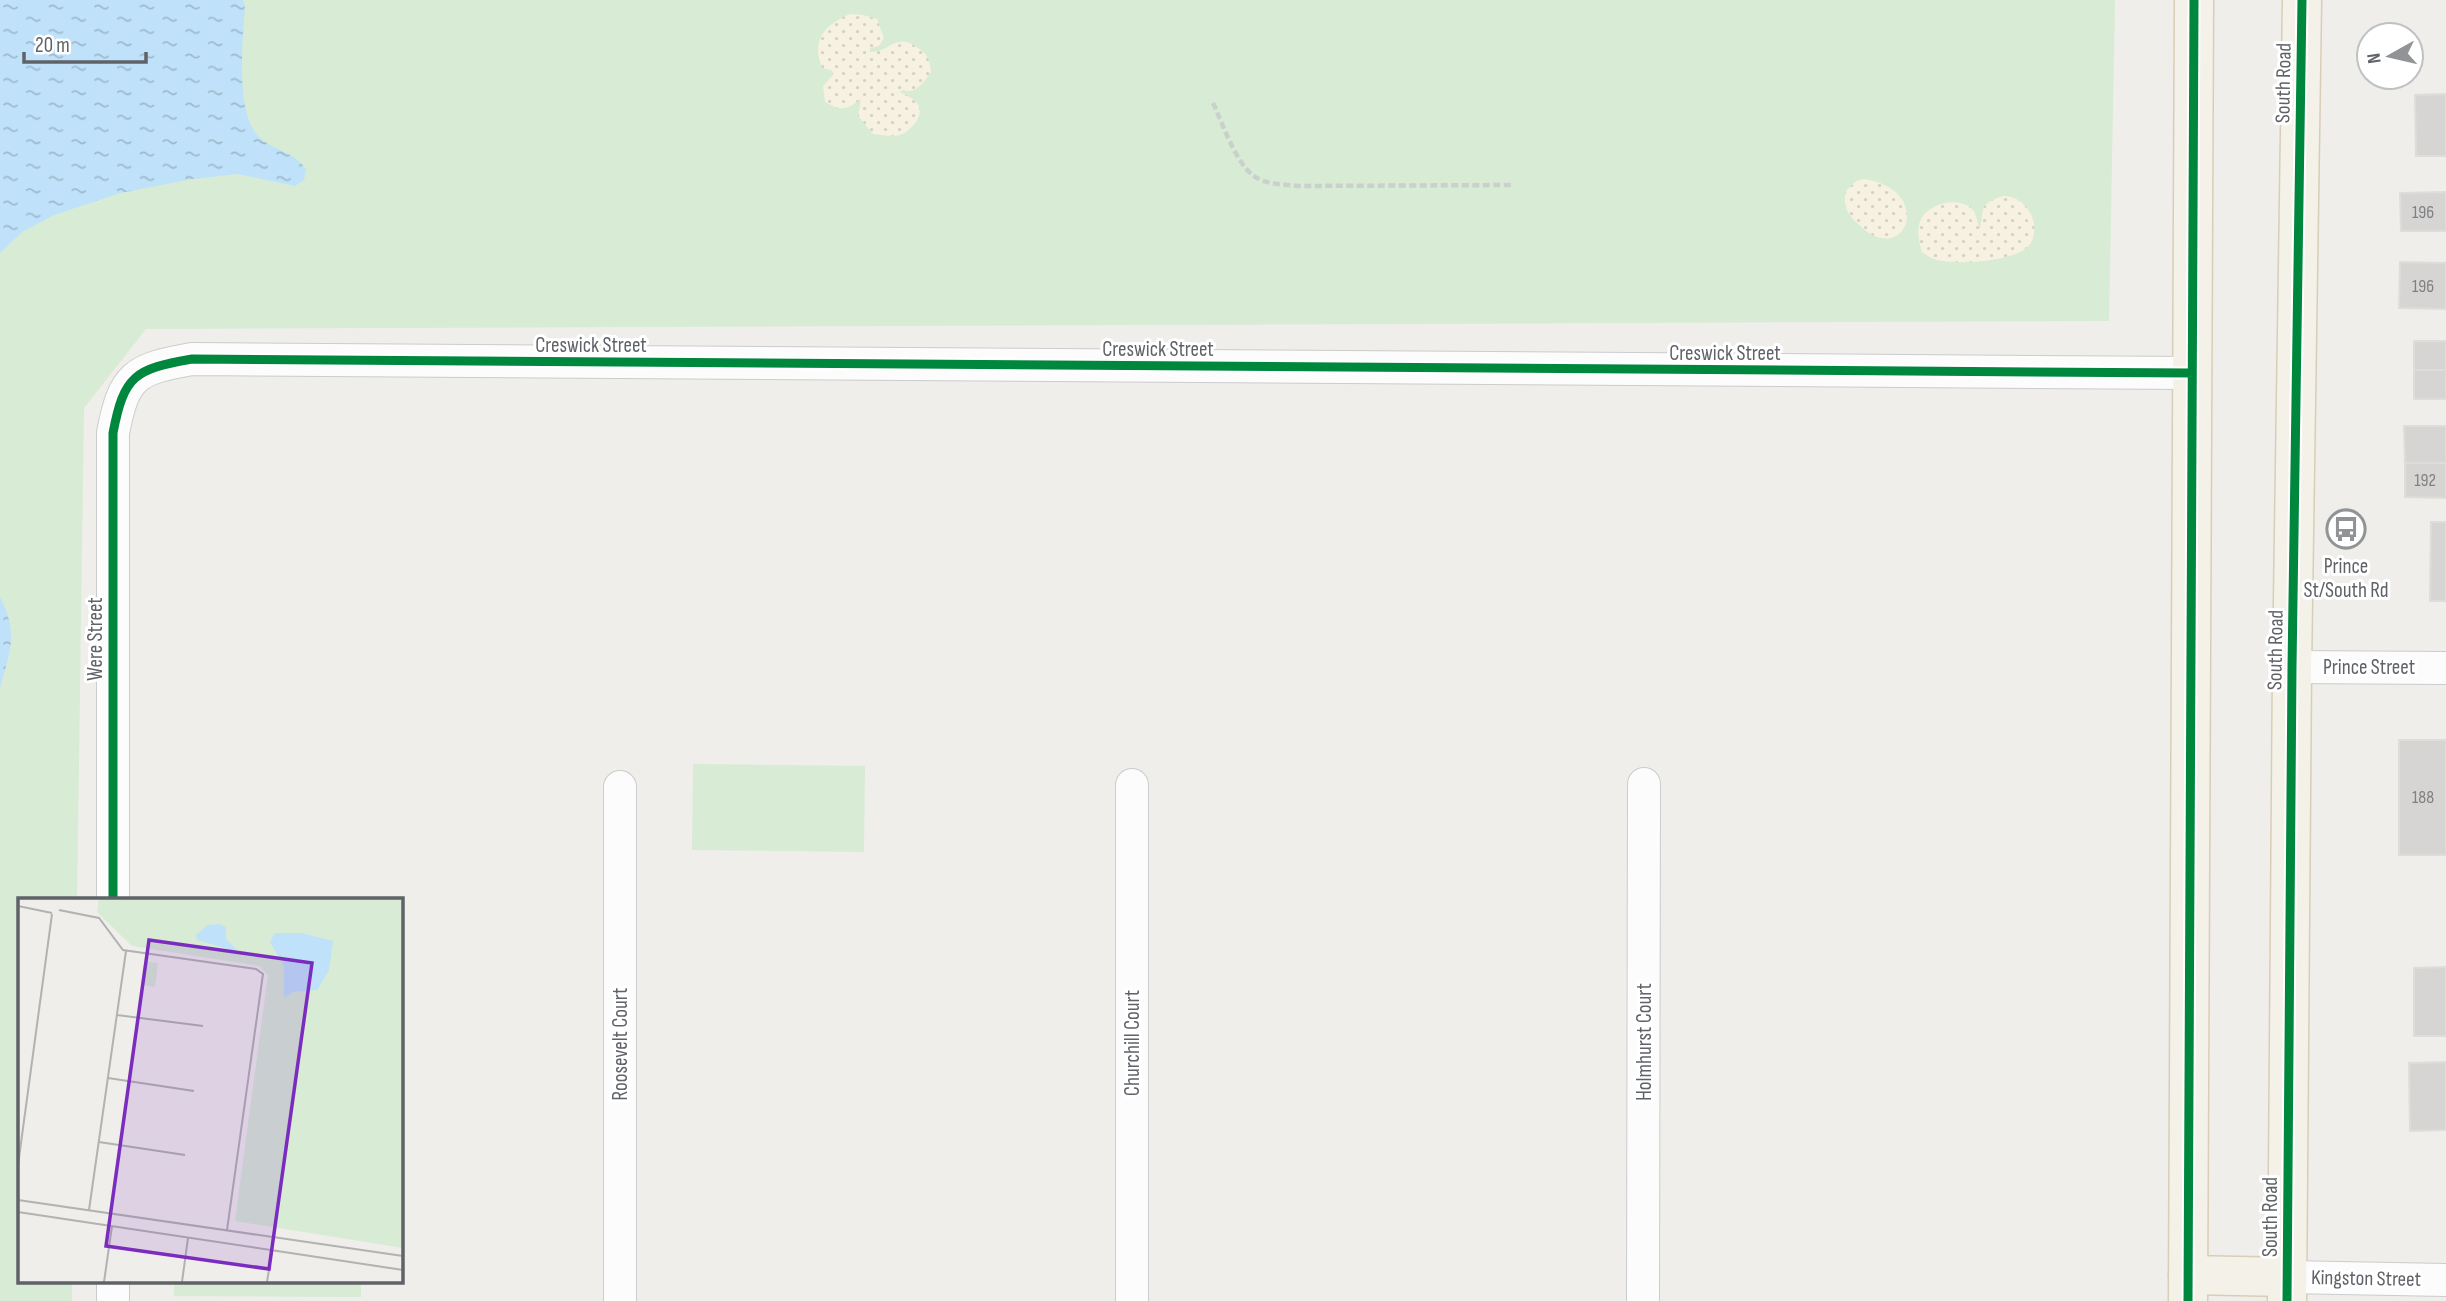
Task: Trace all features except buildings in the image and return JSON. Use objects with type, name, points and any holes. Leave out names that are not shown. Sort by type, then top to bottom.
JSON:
[{"type":"main road","points":[[2194,0],[2188,1288],[2287,1289]]},
{"type":"main road","name":"South Road","points":[[2287,1289],[2292,667],[2302,0]]},
{"type":"street","name":"Creswick Street","points":[[130,382],[143,371],[166,363],[192,359],[2191,373]]},
{"type":"street","name":"Were Street","points":[[113,898],[113,433],[119,402],[130,382]]},
{"type":"street","name":"Prince Street","points":[[2292,667],[2446,668]]},
{"type":"street","name":"Holmhurst Court","points":[[1643,1301],[1644,784]]},
{"type":"street","name":"Churchill Court","points":[[1132,785],[1132,1301]]},
{"type":"street","name":"Roosevelt Court","points":[[620,787],[620,1301]]},
{"type":"street","name":"Kingston Street","points":[[2287,1289],[2446,1280]]},
{"type":"path","points":[[1213,103],[1245,168],[1255,177],[1269,183],[1298,186],[1514,185]]},
{"type":"green space","points":[[0,0],[2115,0],[2109,321],[146,329],[84,408],[77,898],[18,898],[18,1284],[72,1284],[72,1301],[0,1301]]},
{"type":"green space","points":[[693,764],[865,766],[864,852],[692,850]]},
{"type":"green space","points":[[174,1284],[361,1284],[361,1297],[174,1296]]},
{"type":"sand","points":[[850,14],[877,19],[884,38],[879,46],[870,48],[870,52],[904,42],[921,50],[928,58],[931,72],[922,83],[912,91],[900,92],[915,101],[920,110],[917,121],[900,135],[873,134],[858,116],[861,99],[844,108],[825,102],[823,86],[834,74],[831,70],[822,68],[819,41],[827,28]]},
{"type":"sand","points":[[1864,179],[1887,186],[1900,197],[1907,210],[1906,223],[1900,233],[1889,238],[1875,236],[1858,224],[1849,213],[1845,205],[1846,191],[1856,181]]},
{"type":"sand","points":[[2003,196],[2018,200],[2033,219],[2034,235],[2025,249],[2002,258],[1973,262],[1937,260],[1922,252],[1919,227],[1925,213],[1937,205],[1960,203],[1974,211],[1980,229],[1982,212],[1986,205]]},
{"type":"water","points":[[0,0],[243,0],[242,76],[252,128],[261,139],[301,163],[306,169],[304,180],[295,186],[238,174],[192,179],[120,193],[54,215],[22,232],[0,253]]},
{"type":"water","points":[[0,597],[9,622],[11,642],[0,688]]},
{"type":"cycle path","points":[[2188,1301],[2194,0]]},
{"type":"cycle path","points":[[2287,1301],[2292,667],[2302,0]]},
{"type":"cycle path","points":[[113,898],[113,433],[122,398],[128,387],[135,378],[157,367],[192,359],[2191,373]]},
{"type":"place","name":"Prince St/South Rd","points":[[2346,529]]}]
